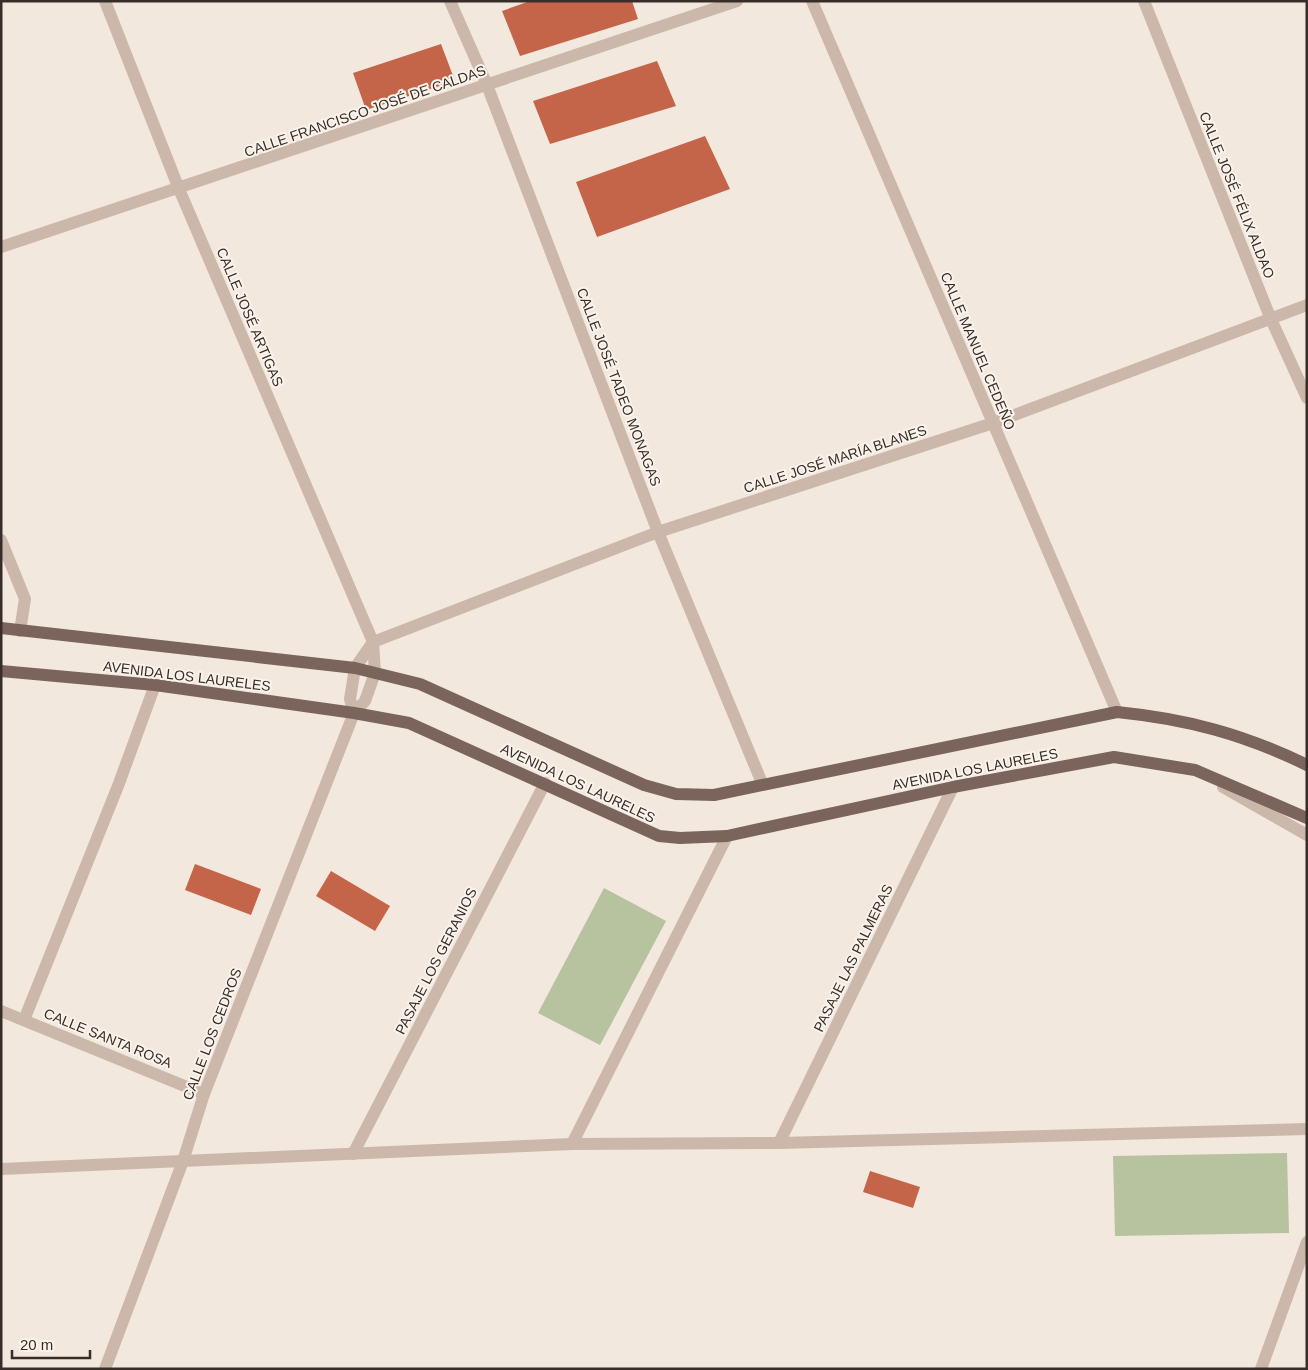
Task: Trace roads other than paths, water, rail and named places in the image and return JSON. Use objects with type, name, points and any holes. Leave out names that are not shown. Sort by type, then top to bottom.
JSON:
[{"type":"main road","name":"AVENIDA LOS LAURELES","points":[[1,628],[355,668],[420,684],[644,785],[676,794],[714,795],[762,783],[1116,712],[1164,717],[1233,734],[1307,765]]},
{"type":"main road","name":"AVENIDA LOS LAURELES","points":[[1,672],[155,685],[354,713],[408,723],[545,783],[632,826],[659,836],[680,838],[728,836],[953,787],[1114,757],[1195,770]]},
{"type":"main road","points":[[1195,770],[1307,818]]},
{"type":"street","name":"CALLE JOSÉ ARTIGAS","points":[[105,1],[179,189],[373,642],[375,673],[365,701],[354,713]]},
{"type":"street","name":"CALLE JOSÉ TADEO MONAGAS","points":[[450,1],[487,85],[658,532],[762,783]]},
{"type":"street","name":"CALLE FRANCISCO JOSÉ DE CALDAS","points":[[1,247],[737,1]]},
{"type":"street","name":"CALLE MANUEL CEDEÑO","points":[[812,1],[1116,712]]},
{"type":"street","name":"CALLE JOSÉ FÉLIX ALDAO","points":[[1144,1],[1270,317],[1307,398]]},
{"type":"street","name":"CALLE JOSÉ MARÍA BLANES","points":[[373,642],[658,532],[993,423],[1270,317],[1307,305]]},
{"type":"street","points":[[1,540],[24,599],[20,631]]},
{"type":"street","points":[[354,713],[350,699],[355,668],[373,642]]},
{"type":"street","points":[[24,1020],[118,786],[155,685]]},
{"type":"street","name":"CALLE LOS CEDROS","points":[[105,1369],[183,1161],[204,1094],[354,713]]},
{"type":"street","name":"AVENIDA LOS LAURELES","points":[[1195,770],[1307,835]]},
{"type":"street","name":"PASAJE LOS GERANIOS","points":[[353,1154],[545,783]]},
{"type":"street","name":"PASAJE LAS PALMERAS","points":[[780,1143],[953,787]]},
{"type":"street","points":[[572,1144],[728,836]]},
{"type":"street","name":"CALLE SANTA ROSA","points":[[1,1011],[204,1094]]},
{"type":"street","points":[[1,1169],[572,1144],[780,1143],[1307,1129]]},
{"type":"street","points":[[1261,1369],[1307,1242]]}]
